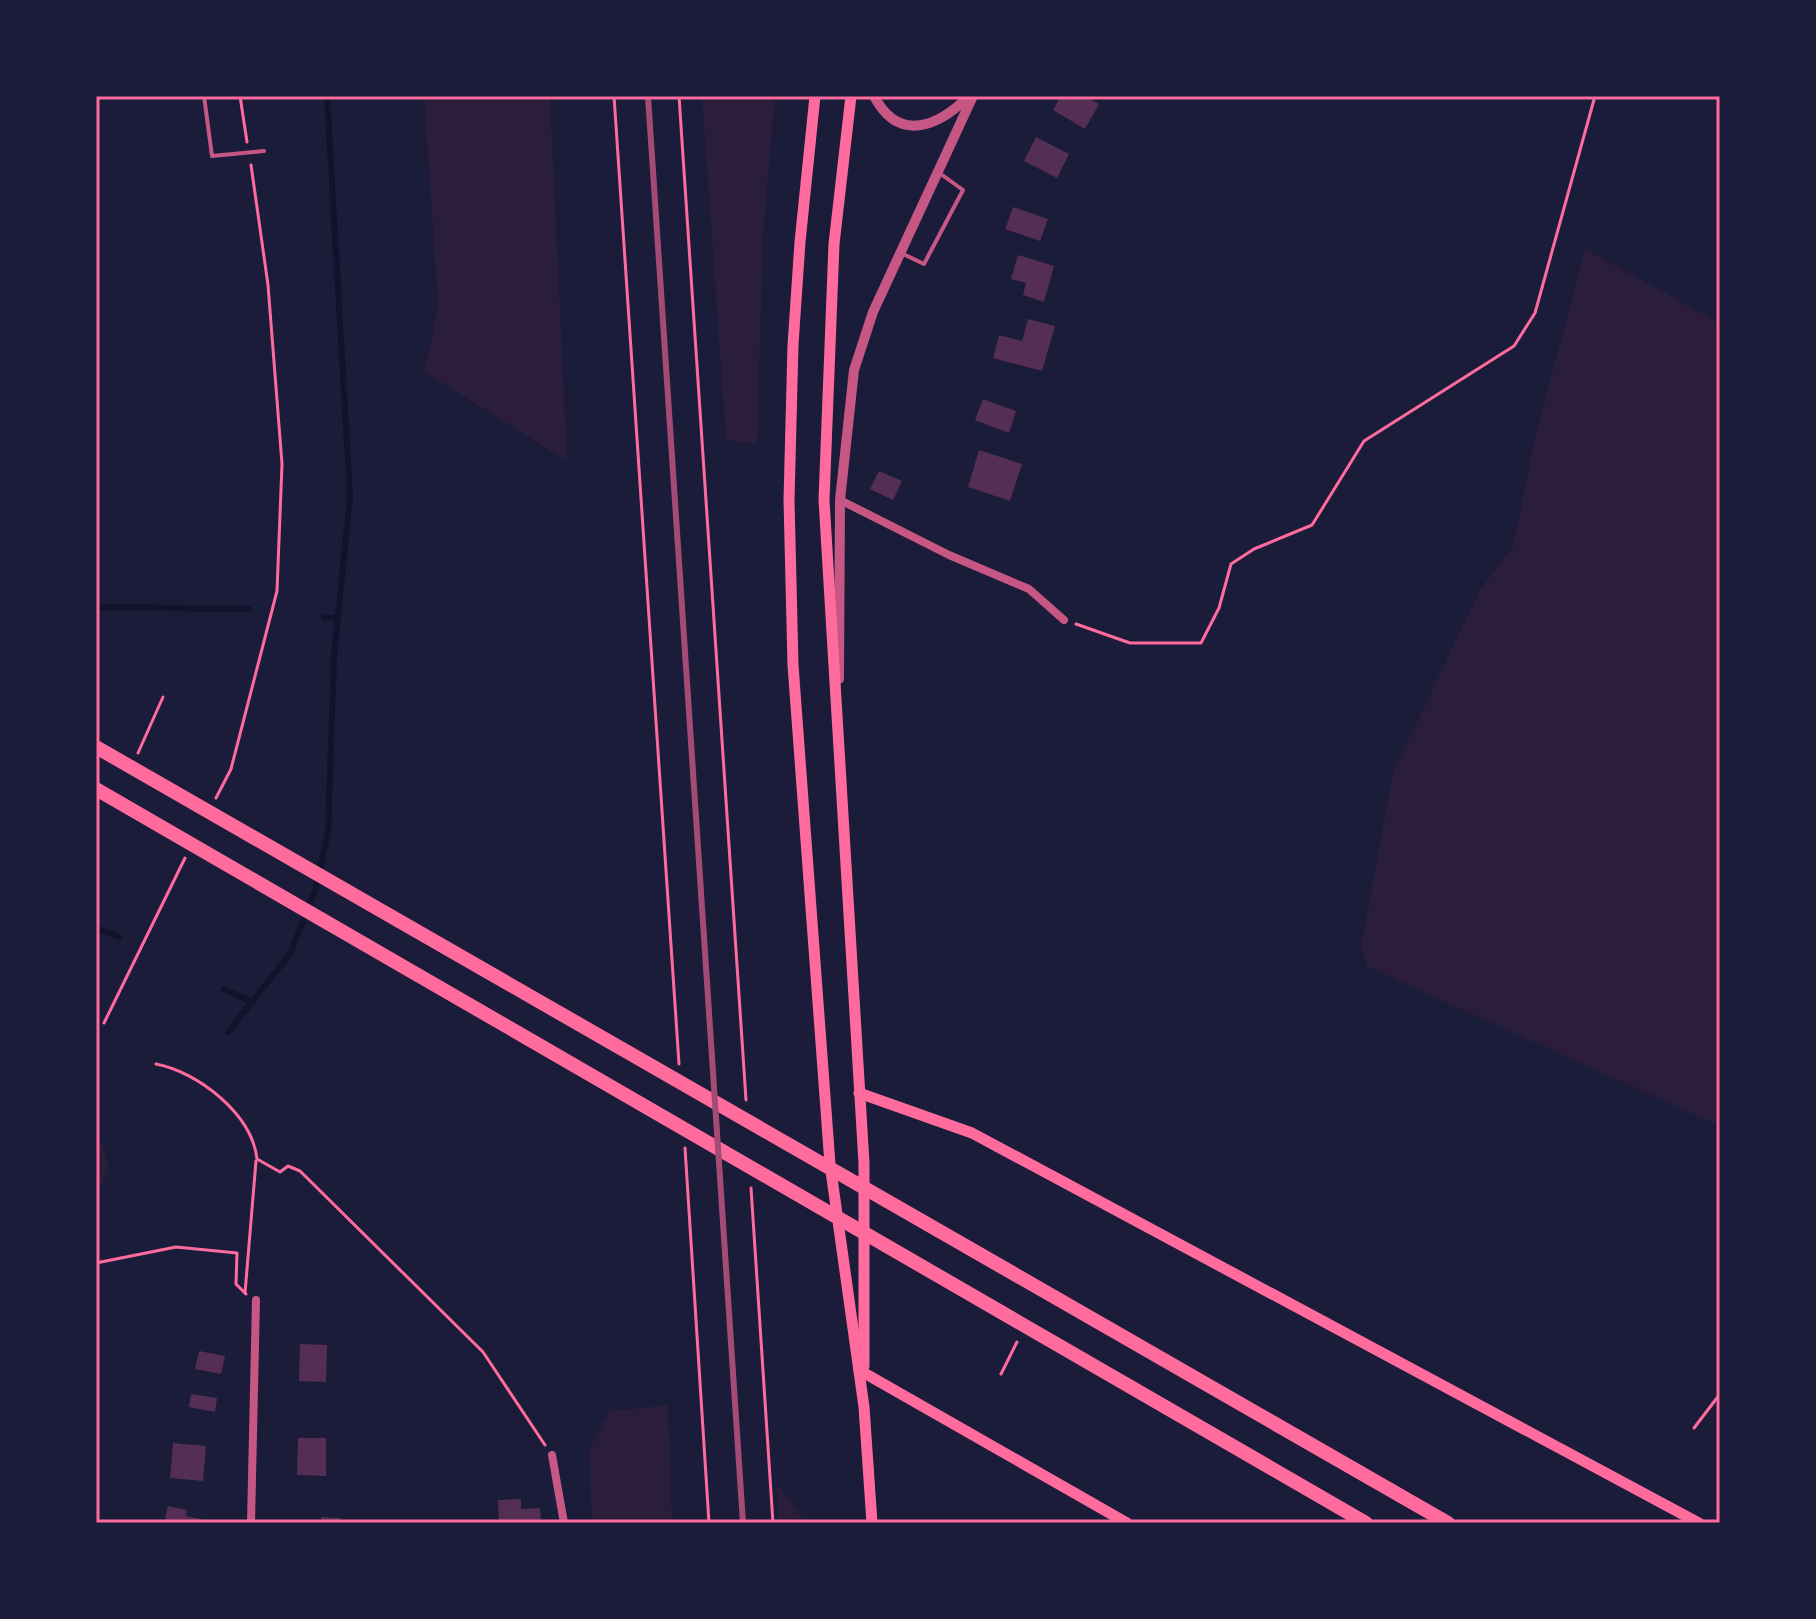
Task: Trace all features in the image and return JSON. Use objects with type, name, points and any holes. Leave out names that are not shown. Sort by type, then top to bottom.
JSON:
[{"type":"highway","points":[[96,747],[1448,1523]]},
{"type":"highway","points":[[96,789],[1366,1523]]},
{"type":"main road","points":[[815,96],[793,345],[789,500],[793,665],[830,1164],[862,1371]]},
{"type":"main road","points":[[851,96],[834,244],[824,500],[864,1163],[862,1371],[872,1523]]},
{"type":"main road","points":[[859,1093],[972,1133],[1699,1523]]},
{"type":"main road","points":[[862,1371],[1127,1523]]},
{"type":"street","points":[[874,96],[894,119],[923,126],[944,119],[971,96]]},
{"type":"street","points":[[839,749],[840,500],[854,370],[873,312],[899,251],[971,96]]},
{"type":"street","points":[[840,500],[949,555],[1029,589],[1064,620]]},
{"type":"street","points":[[251,1523],[256,1300]]},
{"type":"street","points":[[552,1455],[564,1523]]},
{"type":"lane","points":[[204,96],[212,156],[264,151]]},
{"type":"lane","points":[[899,251],[924,264],[963,190],[936,171]]},
{"type":"path","points":[[212,806],[231,769],[277,591],[282,464],[268,285],[240,96]]},
{"type":"path","points":[[614,96],[680,1070]]},
{"type":"path","points":[[679,96],[746,1111]]},
{"type":"path","points":[[1064,620],[1130,643],[1201,643],[1219,608],[1231,564],[1254,549],[1312,525],[1364,441],[1514,346],[1535,313],[1595,96]]},
{"type":"path","points":[[131,767],[163,697]]},
{"type":"path","points":[[104,1023],[186,856]]},
{"type":"path","points":[[156,1064],[186,1073],[235,1113],[254,1141],[257,1159],[245,1293]]},
{"type":"path","points":[[685,1148],[709,1523]]},
{"type":"path","points":[[257,1159],[280,1172],[288,1166],[300,1171],[454,1319],[502,1376],[552,1455]]},
{"type":"path","points":[[751,1175],[773,1523]]},
{"type":"path","points":[[96,1263],[176,1247],[237,1253],[236,1284],[256,1300]]},
{"type":"path","points":[[1001,1374],[1024,1328]]},
{"type":"path","points":[[1694,1428],[1720,1394]]},
{"type":"shaded area","points":[[424,96],[550,96],[567,461],[425,372],[438,304]]},
{"type":"shaded area","points":[[702,96],[775,96],[763,235],[757,444],[726,440]]},
{"type":"shaded area","points":[[1585,249],[1720,323],[1720,1126],[1368,967],[1361,947],[1393,772],[1481,588],[1513,547],[1534,442]]},
{"type":"shaded area","points":[[96,1127],[109,1168],[96,1195]]},
{"type":"shaded area","points":[[668,1405],[672,1523],[592,1523],[589,1449],[610,1411]]},
{"type":"shaded area","points":[[777,1483],[805,1523],[779,1523]]},
{"type":"building","points":[[1061,96],[1085,96],[1099,104],[1085,129],[1053,110]]},
{"type":"building","points":[[1036,137],[1069,154],[1057,178],[1024,161]]},
{"type":"building","points":[[1013,207],[1048,219],[1040,241],[1005,229]]},
{"type":"building","points":[[1018,255],[1054,266],[1044,302],[1023,295],[1026,283],[1011,279]]},
{"type":"building","points":[[1028,319],[1055,326],[1042,371],[993,358],[999,335],[1022,341]]},
{"type":"building","points":[[983,399],[1016,411],[1009,433],[975,420]]},
{"type":"building","points":[[979,450],[1022,464],[1010,501],[968,487]]},
{"type":"building","points":[[879,471],[902,481],[893,500],[870,489]]},
{"type":"building","points":[[300,1344],[327,1345],[326,1382],[299,1381]]},
{"type":"building","points":[[199,1351],[225,1356],[221,1374],[195,1369]]},
{"type":"building","points":[[191,1394],[217,1398],[215,1412],[189,1407]]},
{"type":"building","points":[[298,1438],[326,1438],[326,1476],[297,1475]]},
{"type":"building","points":[[173,1443],[206,1446],[203,1481],[170,1478]]},
{"type":"building","points":[[521,1499],[521,1509],[540,1508],[541,1523],[499,1523],[498,1500]]},
{"type":"building","points":[[168,1506],[187,1510],[186,1516],[205,1520],[204,1523],[164,1523]]},
{"type":"building","points":[[321,1517],[340,1518],[340,1523],[321,1523]]},
{"type":"waterway","points":[[228,1032],[290,954],[315,891],[328,832],[334,656],[350,497],[327,96]]},
{"type":"waterway","points":[[96,607],[249,609]]},
{"type":"waterway","points":[[324,617],[338,618]]},
{"type":"waterway","points":[[96,928],[119,937]]},
{"type":"waterway","points":[[224,989],[252,1002]]},
{"type":"railway","points":[[648,96],[743,1523]]}]
